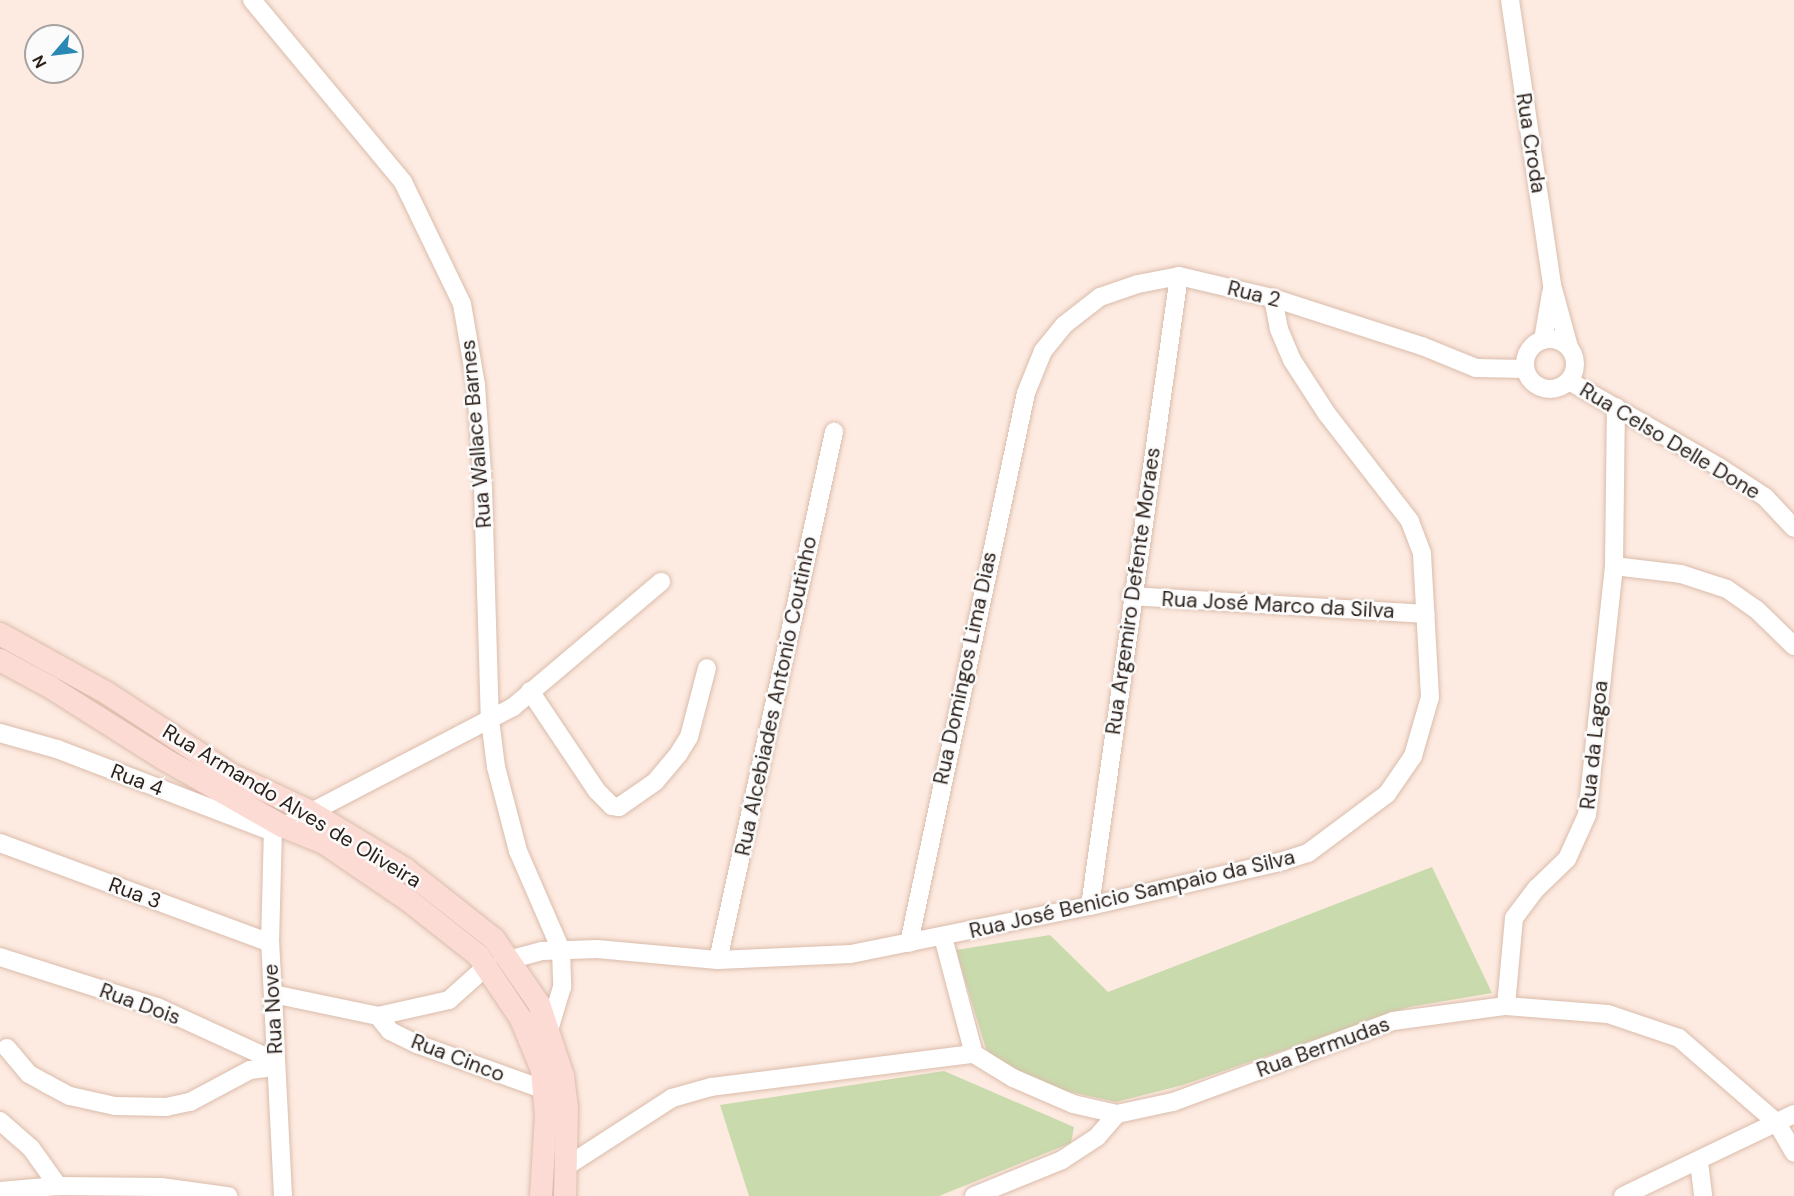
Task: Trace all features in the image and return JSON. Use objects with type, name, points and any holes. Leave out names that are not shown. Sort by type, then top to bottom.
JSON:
[{"type":"main road","name":"Rua Armando Alves de Oliveira","points":[[0,634],[107,693],[232,775],[309,812],[405,869],[470,918],[512,960],[539,1004],[549,1030],[566,1090],[565,1196]]},
{"type":"main road","name":"Rua Armando Alves de Oliveira","points":[[0,660],[277,829],[324,843],[408,900],[488,965],[533,1042],[545,1090],[541,1196]]},
{"type":"street","name":"Rua Wallace Barnes","points":[[252,0],[403,183],[462,304],[471,343],[478,408],[489,720],[518,851],[561,950],[562,987],[549,1030]]},
{"type":"street","name":"Rua Croda","points":[[1510,0],[1552,285],[1569,347]]},
{"type":"street","name":"Rua 2","points":[[1026,393],[1043,351],[1064,326],[1100,297],[1138,284],[1179,276],[1273,298],[1422,346],[1476,368],[1525,369]]},
{"type":"street","name":"Rua Argemiro Defente Moraes","points":[[1090,906],[1131,596],[1179,276]]},
{"type":"street","name":"Rua Croda","points":[[1543,340],[1552,285]]},
{"type":"street","name":"Rua José Benicio Sampaio da Silva","points":[[561,950],[620,949],[718,960],[851,954],[943,937],[1259,868],[1308,853],[1387,794],[1413,756],[1428,706],[1431,678],[1425,614],[1424,566],[1415,533],[1305,383],[1279,329],[1273,298]]},
{"type":"street","points":[[1543,340],[1562,341],[1569,347],[1576,364],[1569,381],[1562,387],[1543,389],[1528,378],[1525,369],[1528,351],[1543,340]]},
{"type":"street","name":"Rua Celso Delle Done","points":[[1569,381],[1765,497],[1794,528]]},
{"type":"street","name":"Rua Domingos Lima Dias","points":[[909,943],[1026,393]]},
{"type":"street","name":"Rua da Lagoa","points":[[1506,1006],[1514,918],[1537,888],[1568,859],[1587,815],[1614,566],[1616,407]]},
{"type":"street","name":"Rua Alcebiades Antonio Coutinho","points":[[718,960],[834,432]]},
{"type":"street","points":[[1614,566],[1681,574],[1727,589],[1756,609],[1794,646]]},
{"type":"street","points":[[277,829],[513,707],[661,582]]},
{"type":"street","name":"Rua José Marco da Silva","points":[[1131,596],[1425,614]]},
{"type":"street","points":[[530,691],[597,791],[612,806],[622,806],[640,793],[679,753],[689,736],[706,668]]},
{"type":"street","name":"Rua 4","points":[[0,733],[57,749],[277,829]]},
{"type":"street","name":"Rua Nove","points":[[277,829],[270,943],[283,1196]]},
{"type":"street","name":"Rua 3","points":[[0,843],[270,943]]},
{"type":"street","points":[[567,1166],[672,1098],[711,1087],[974,1054],[943,937]]},
{"type":"street","points":[[512,960],[530,952],[561,950]]},
{"type":"street","name":"Rua Dois","points":[[0,957],[157,1007],[275,1064]]},
{"type":"street","name":"Rua Cinco","points":[[273,994],[378,1016],[449,1000],[488,965]]},
{"type":"street","name":"Rua Bermudas","points":[[974,1054],[1036,1089],[1073,1104],[1117,1114],[1173,1102],[1393,1021],[1506,1006],[1608,1014],[1679,1038],[1777,1123],[1794,1153]]},
{"type":"street","name":"Rua Cinco","points":[[378,1016],[390,1031],[417,1044],[545,1090]]},
{"type":"street","points":[[7,1048],[29,1074],[47,1084],[70,1096],[115,1106],[166,1107],[190,1102],[250,1070],[275,1064]]},
{"type":"street","points":[[974,1196],[1062,1160],[1097,1137],[1117,1114]]},
{"type":"street","points":[[1623,1196],[1699,1162],[1794,1114]]},
{"type":"street","points":[[0,1121],[31,1148],[58,1186]]},
{"type":"street","points":[[1699,1162],[1703,1196]]},
{"type":"street","points":[[0,1191],[58,1186],[161,1187],[228,1196]]},
{"type":"green space","points":[[1432,867],[1492,993],[1409,1007],[1183,1085],[1116,1102],[1061,1090],[1003,1064],[986,1049],[956,950],[1050,935],[1108,992]]},
{"type":"green space","points":[[944,1071],[1074,1127],[1071,1143],[939,1196],[749,1196],[720,1105]]}]
